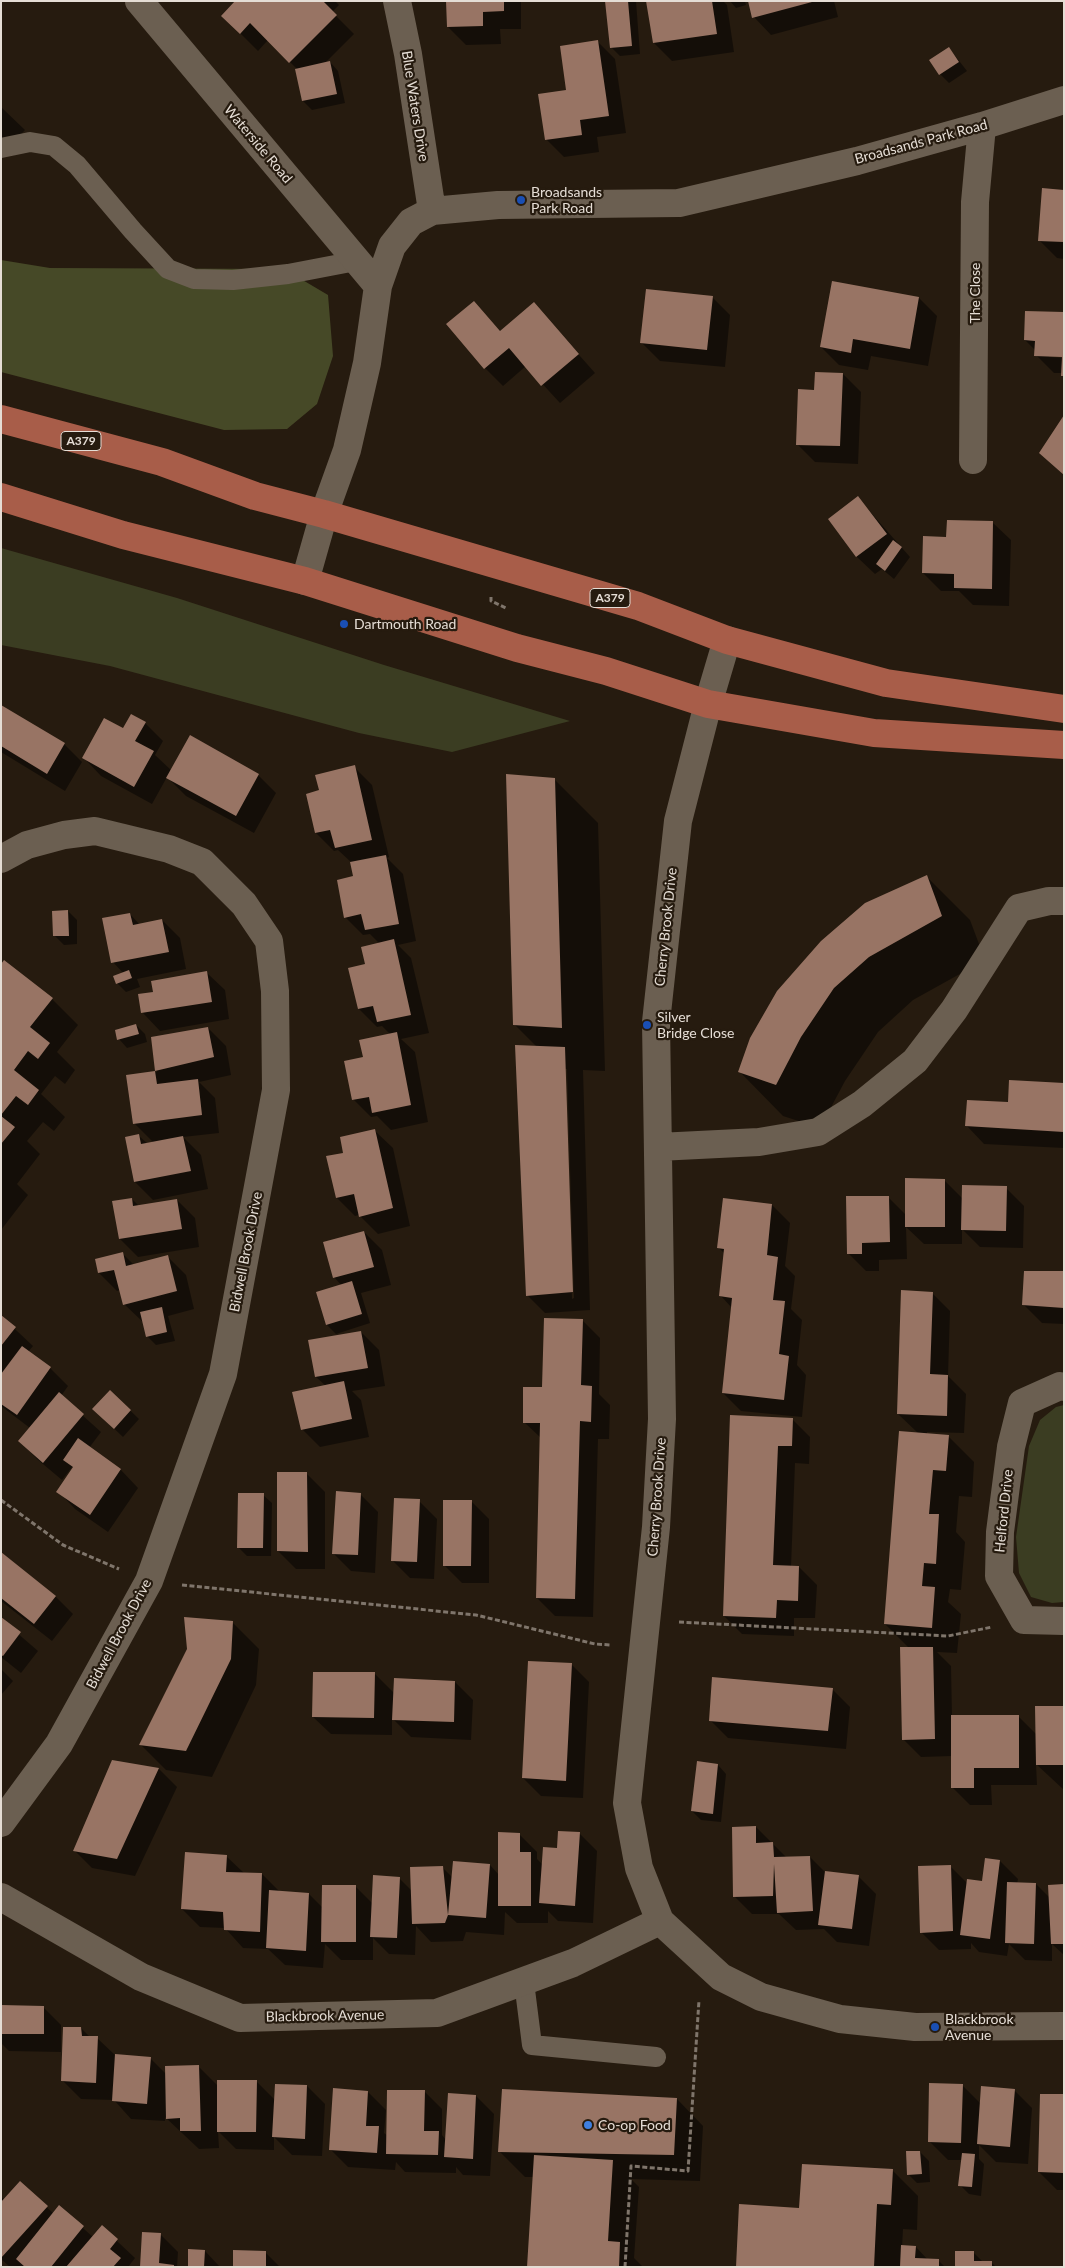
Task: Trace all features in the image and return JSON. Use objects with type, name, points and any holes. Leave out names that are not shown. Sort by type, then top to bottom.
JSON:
[{"type":"main road","name":"A379","points":[[1,419],[162,462],[256,496],[324,514],[638,606],[727,640],[886,683],[1064,709]]},
{"type":"main road","points":[[1,497],[123,535],[305,581],[517,648],[606,671],[708,704],[874,733],[1064,746]]},
{"type":"street","name":"Waterside Road","points":[[139,1],[378,286]]},
{"type":"street","name":"Blue Waters Drive","points":[[396,1],[408,54],[432,211]]},
{"type":"street","name":"Broadsands Park Road","points":[[305,581],[324,514],[349,440],[367,363],[378,286],[392,246],[410,222],[432,211],[498,205],[679,203],[857,160],[982,126],[1064,100]]},
{"type":"street","name":"The Close","points":[[973,460],[975,202],[982,126]]},
{"type":"street","name":"Cherry Brook Drive","points":[[727,640],[708,704],[678,821],[656,1022],[662,1419],[656,1527],[627,1802],[639,1868],[660,1921],[721,1977],[761,1997],[840,2018],[915,2027],[1064,2026]]},
{"type":"street","name":"Bidwell Brook Drive","points":[[1,859],[27,844],[64,835],[95,831],[168,849],[202,862],[244,904],[269,941],[275,991],[276,1090],[223,1374],[149,1581],[59,1744],[1,1823]]},
{"type":"street","points":[[658,1147],[759,1142],[818,1132],[862,1104],[915,1061],[954,1010],[1019,908],[1049,901],[1064,901]]},
{"type":"street","name":"Helford Drive","points":[[1024,1620],[998,1576],[1000,1532],[1010,1447],[1022,1403],[1060,1386],[1064,1387]]},
{"type":"street","points":[[1024,1620],[1064,1621]]},
{"type":"street","name":"Blackbrook Avenue","points":[[1,1897],[141,1977],[240,2018],[437,2013],[573,1963],[660,1921]]},
{"type":"lane","points":[[1,148],[30,142],[54,146],[77,165],[168,269],[194,279],[242,280],[288,274],[356,261]]},
{"type":"lane","points":[[524,1982],[532,2045],[656,2057]]},
{"type":"path","points":[[496,565],[491,600],[522,616],[517,648]]},
{"type":"path","points":[[1,1500],[63,1545],[149,1581],[476,1615],[595,1644],[644,1648]]},
{"type":"path","points":[[714,1624],[948,1636],[1024,1620]]},
{"type":"path","points":[[625,2267],[631,2166],[688,2171],[698,2001],[721,1977]]},
{"type":"green space","points":[[1,260],[50,268],[284,269],[328,295],[333,356],[317,404],[287,429],[224,430],[1,372]]},
{"type":"green space","points":[[1,548],[177,598],[384,665],[570,721],[452,752],[359,733],[110,666],[1,645]]},
{"type":"green space","points":[[1064,1405],[1064,1602],[1052,1603],[1031,1597],[1019,1573],[1016,1537],[1029,1446],[1040,1420],[1056,1407]]},
{"type":"building","points":[[235,1],[323,1],[337,15],[289,63],[250,23],[240,34],[221,16]]},
{"type":"building","points":[[446,1],[504,1],[504,11],[483,12],[483,26],[447,27]]},
{"type":"building","points":[[605,1],[628,1],[632,46],[610,48]]},
{"type":"building","points":[[646,1],[712,1],[717,34],[653,43]]},
{"type":"building","points":[[748,1],[812,1],[812,2],[752,18]]},
{"type":"building","points":[[598,40],[609,116],[580,120],[582,135],[545,140],[538,94],[566,90],[560,46]]},
{"type":"building","points":[[949,47],[959,62],[939,75],[929,60]]},
{"type":"building","points":[[330,61],[337,94],[302,101],[295,69]]},
{"type":"building","points":[[1042,188],[1064,190],[1064,242],[1038,241]]},
{"type":"building","points":[[832,281],[919,297],[910,349],[853,339],[851,353],[820,347]]},
{"type":"building","points":[[646,289],[713,296],[707,350],[640,343]]},
{"type":"building","points":[[474,301],[500,331],[534,302],[579,354],[541,386],[509,348],[484,369],[446,324]]},
{"type":"building","points":[[1025,311],[1064,312],[1064,376],[1061,376],[1062,357],[1034,356],[1035,341],[1024,340]]},
{"type":"building","points":[[815,372],[843,373],[840,446],[796,445],[798,389],[814,390]]},
{"type":"building","points":[[1064,415],[1064,475],[1039,453]]},
{"type":"building","points":[[858,496],[887,534],[856,557],[828,519]]},
{"type":"building","points":[[947,520],[993,521],[992,589],[954,588],[954,574],[922,573],[923,536],[946,537]]},
{"type":"building","points":[[893,540],[902,547],[885,571],[876,564]]},
{"type":"building","points":[[1,705],[65,743],[47,774],[1,746]]},
{"type":"building","points":[[131,714],[146,722],[135,741],[154,751],[134,787],[82,758],[104,718],[123,728]]},
{"type":"building","points":[[190,735],[259,774],[236,816],[166,778]]},
{"type":"building","points":[[355,765],[372,840],[335,848],[330,830],[315,833],[306,794],[319,790],[315,775]]},
{"type":"building","points":[[506,774],[555,778],[562,1028],[513,1025]]},
{"type":"building","points":[[386,855],[399,924],[365,930],[361,914],[344,918],[337,880],[353,876],[350,862]]},
{"type":"building","points":[[927,875],[942,916],[869,957],[834,988],[801,1037],[776,1085],[738,1072],[750,1038],[777,991],[821,941],[865,903]]},
{"type":"building","points":[[68,910],[69,936],[53,936],[52,911]]},
{"type":"building","points":[[130,913],[133,925],[162,919],[169,952],[111,963],[102,918]]},
{"type":"building","points":[[394,939],[411,1015],[377,1022],[373,1006],[358,1009],[348,968],[365,964],[361,947]]},
{"type":"building","points":[[4,960],[53,998],[30,1027],[50,1043],[38,1059],[28,1051],[14,1070],[39,1090],[28,1105],[16,1096],[1,1115],[1,964]]},
{"type":"building","points":[[129,970],[132,978],[116,984],[113,976]]},
{"type":"building","points":[[207,971],[212,1002],[141,1013],[138,994],[153,992],[151,981]]},
{"type":"building","points":[[136,1024],[139,1034],[117,1040],[115,1030]]},
{"type":"building","points":[[208,1027],[214,1057],[155,1071],[151,1037]]},
{"type":"building","points":[[397,1032],[411,1105],[372,1113],[369,1097],[352,1100],[344,1061],[363,1057],[359,1040]]},
{"type":"building","points":[[515,1045],[565,1047],[573,1292],[526,1296]]},
{"type":"building","points":[[155,1071],[157,1084],[198,1079],[202,1115],[133,1124],[126,1075]]},
{"type":"building","points":[[1009,1080],[1064,1083],[1064,1132],[965,1126],[967,1100],[1008,1102]]},
{"type":"building","points":[[1,1116],[15,1127],[1,1144]]},
{"type":"building","points":[[375,1129],[393,1208],[359,1217],[354,1194],[336,1198],[326,1156],[343,1153],[340,1137]]},
{"type":"building","points":[[139,1134],[141,1144],[183,1136],[191,1171],[134,1182],[125,1137]]},
{"type":"building","points":[[905,1178],[945,1179],[945,1227],[905,1227]]},
{"type":"building","points":[[962,1185],[1007,1186],[1006,1231],[961,1230]]},
{"type":"building","points":[[846,1196],[889,1196],[890,1242],[862,1243],[862,1254],[847,1254]]},
{"type":"building","points":[[132,1198],[133,1206],[177,1199],[182,1229],[119,1239],[112,1201]]},
{"type":"building","points":[[723,1198],[772,1204],[767,1255],[778,1257],[773,1300],[785,1301],[779,1354],[789,1356],[784,1400],[722,1393],[732,1298],[719,1296],[724,1249],[717,1248]]},
{"type":"building","points":[[364,1231],[374,1267],[333,1278],[323,1242]]},
{"type":"building","points":[[123,1252],[126,1266],[168,1255],[177,1291],[123,1305],[114,1270],[98,1273],[95,1259]]},
{"type":"building","points":[[1024,1271],[1064,1271],[1064,1308],[1022,1305]]},
{"type":"building","points":[[352,1281],[362,1314],[326,1325],[316,1292]]},
{"type":"building","points":[[901,1290],[933,1292],[930,1374],[948,1375],[947,1416],[897,1414]]},
{"type":"building","points":[[162,1307],[167,1332],[146,1337],[140,1312]]},
{"type":"building","points":[[1,1315],[16,1327],[1,1346]]},
{"type":"building","points":[[544,1318],[583,1319],[581,1385],[592,1386],[591,1422],[580,1421],[575,1599],[536,1598],[540,1423],[523,1423],[523,1387],[542,1387]]},
{"type":"building","points":[[361,1331],[368,1368],[315,1377],[308,1340]]},
{"type":"building","points":[[22,1346],[51,1367],[17,1415],[1,1404],[1,1374]]},
{"type":"building","points":[[344,1381],[352,1419],[301,1430],[292,1392]]},
{"type":"building","points":[[110,1390],[131,1410],[114,1429],[92,1409]]},
{"type":"building","points":[[59,1392],[84,1414],[43,1463],[18,1441]]},
{"type":"building","points":[[730,1415],[793,1418],[792,1446],[778,1446],[773,1565],[799,1566],[798,1601],[777,1600],[776,1618],[723,1616]]},
{"type":"building","points":[[899,1431],[949,1435],[946,1471],[933,1470],[929,1514],[939,1514],[936,1564],[924,1563],[922,1586],[935,1587],[932,1628],[884,1624]]},
{"type":"building","points":[[78,1438],[121,1469],[90,1515],[56,1492],[73,1467],[63,1460]]},
{"type":"building","points":[[277,1472],[307,1472],[308,1552],[277,1551]]},
{"type":"building","points":[[336,1491],[361,1493],[358,1555],[332,1554]]},
{"type":"building","points":[[238,1493],[264,1493],[263,1548],[237,1548]]},
{"type":"building","points":[[394,1498],[420,1499],[417,1562],[391,1561]]},
{"type":"building","points":[[443,1500],[472,1500],[471,1566],[443,1566]]},
{"type":"building","points":[[1,1552],[56,1596],[34,1624],[1,1598]]},
{"type":"building","points":[[1,1617],[21,1632],[3,1656],[1,1655]]},
{"type":"building","points":[[184,1617],[233,1621],[231,1659],[186,1751],[139,1745],[187,1649]]},
{"type":"building","points":[[900,1647],[933,1647],[935,1739],[902,1740]]},
{"type":"building","points":[[528,1661],[572,1663],[566,1781],[522,1778]]},
{"type":"building","points":[[313,1672],[375,1672],[374,1718],[312,1717]]},
{"type":"building","points":[[712,1677],[833,1688],[828,1731],[709,1721]]},
{"type":"building","points":[[394,1678],[455,1681],[454,1722],[392,1720]]},
{"type":"building","points":[[1035,1706],[1064,1706],[1064,1765],[1036,1765]]},
{"type":"building","points":[[951,1715],[1019,1715],[1019,1768],[974,1768],[974,1788],[951,1788]]},
{"type":"building","points":[[112,1760],[159,1768],[117,1859],[73,1851]]},
{"type":"building","points":[[697,1761],[718,1764],[713,1814],[691,1811]]},
{"type":"building","points":[[756,1826],[756,1843],[773,1842],[774,1857],[810,1856],[813,1911],[777,1913],[774,1864],[773,1896],[733,1897],[732,1827]]},
{"type":"building","points":[[558,1831],[580,1832],[575,1906],[539,1903],[543,1847],[557,1848]]},
{"type":"building","points":[[498,1832],[520,1833],[520,1852],[531,1852],[531,1906],[498,1906]]},
{"type":"building","points":[[185,1852],[227,1855],[226,1872],[262,1873],[260,1932],[224,1930],[223,1912],[181,1909]]},
{"type":"building","points":[[985,1858],[1000,1860],[990,1939],[960,1935],[967,1879],[982,1881]]},
{"type":"building","points":[[453,1861],[490,1864],[486,1918],[448,1915]]},
{"type":"building","points":[[951,1865],[953,1931],[920,1933],[918,1866]]},
{"type":"building","points":[[443,1866],[448,1915],[445,1923],[412,1924],[410,1867]]},
{"type":"building","points":[[825,1871],[859,1875],[852,1929],[818,1925]]},
{"type":"building","points":[[373,1875],[400,1877],[397,1938],[370,1937]]},
{"type":"building","points":[[1007,1882],[1036,1883],[1034,1944],[1005,1943]]},
{"type":"building","points":[[1064,1884],[1064,1944],[1051,1944],[1048,1885]]},
{"type":"building","points":[[322,1885],[356,1885],[356,1942],[321,1942]]},
{"type":"building","points":[[269,1890],[309,1893],[306,1951],[266,1948]]},
{"type":"building","points":[[1,2005],[44,2006],[44,2034],[1,2034]]},
{"type":"building","points":[[63,2027],[81,2027],[82,2036],[98,2036],[96,2083],[61,2081]]},
{"type":"building","points":[[115,2054],[151,2057],[147,2104],[112,2101]]},
{"type":"building","points":[[199,2065],[201,2131],[180,2131],[180,2118],[166,2119],[165,2066]]},
{"type":"building","points":[[217,2080],[257,2080],[256,2132],[217,2132]]},
{"type":"building","points":[[929,2083],[963,2084],[961,2143],[928,2142]]},
{"type":"building","points":[[275,2084],[307,2085],[305,2139],[272,2137]]},
{"type":"building","points":[[981,2086],[1015,2089],[1010,2147],[977,2144]]},
{"type":"building","points":[[333,2088],[368,2091],[366,2126],[379,2126],[377,2153],[329,2150]]},
{"type":"building","name":"Co-op Food","points":[[502,2089],[677,2098],[674,2155],[498,2152]]},
{"type":"building","points":[[387,2090],[425,2090],[424,2131],[439,2131],[438,2155],[386,2154]]},
{"type":"building","points":[[448,2093],[476,2095],[473,2159],[444,2157]]},
{"type":"building","points":[[1040,2094],[1064,2094],[1064,2173],[1038,2172]]},
{"type":"building","points":[[906,2151],[920,2151],[922,2174],[907,2175]]},
{"type":"building","points":[[962,2153],[975,2154],[972,2187],[958,2186]]},
{"type":"building","points":[[534,2155],[613,2160],[608,2241],[620,2242],[619,2267],[527,2267]]},
{"type":"building","points":[[802,2164],[893,2169],[891,2205],[877,2204],[874,2267],[736,2267],[739,2204],[799,2208]]},
{"type":"building","points":[[20,2181],[48,2206],[1,2258],[1,2202]]},
{"type":"building","points":[[59,2205],[84,2226],[51,2267],[25,2267],[16,2259]]},
{"type":"building","points":[[102,2225],[118,2239],[110,2249],[121,2258],[113,2267],[66,2267]]},
{"type":"building","points":[[142,2232],[161,2233],[159,2263],[174,2265],[174,2267],[140,2267]]},
{"type":"building","points":[[901,2245],[916,2246],[915,2258],[939,2259],[939,2267],[900,2267]]},
{"type":"building","points":[[188,2249],[205,2250],[204,2267],[188,2267]]},
{"type":"building","points":[[233,2250],[266,2251],[266,2267],[233,2267]]},
{"type":"building","points":[[955,2251],[974,2251],[974,2261],[992,2261],[992,2267],[955,2267]]},
{"type":"place","name":"Broadsands Park Road","points":[[521,200]]},
{"type":"place","name":"Dartmouth Road","points":[[344,624]]},
{"type":"place","name":"Silver Bridge Close","points":[[647,1025]]},
{"type":"place","name":"Blackbrook Avenue","points":[[935,2027]]},
{"type":"place","name":"Co-op Food","points":[[588,2125]]}]
